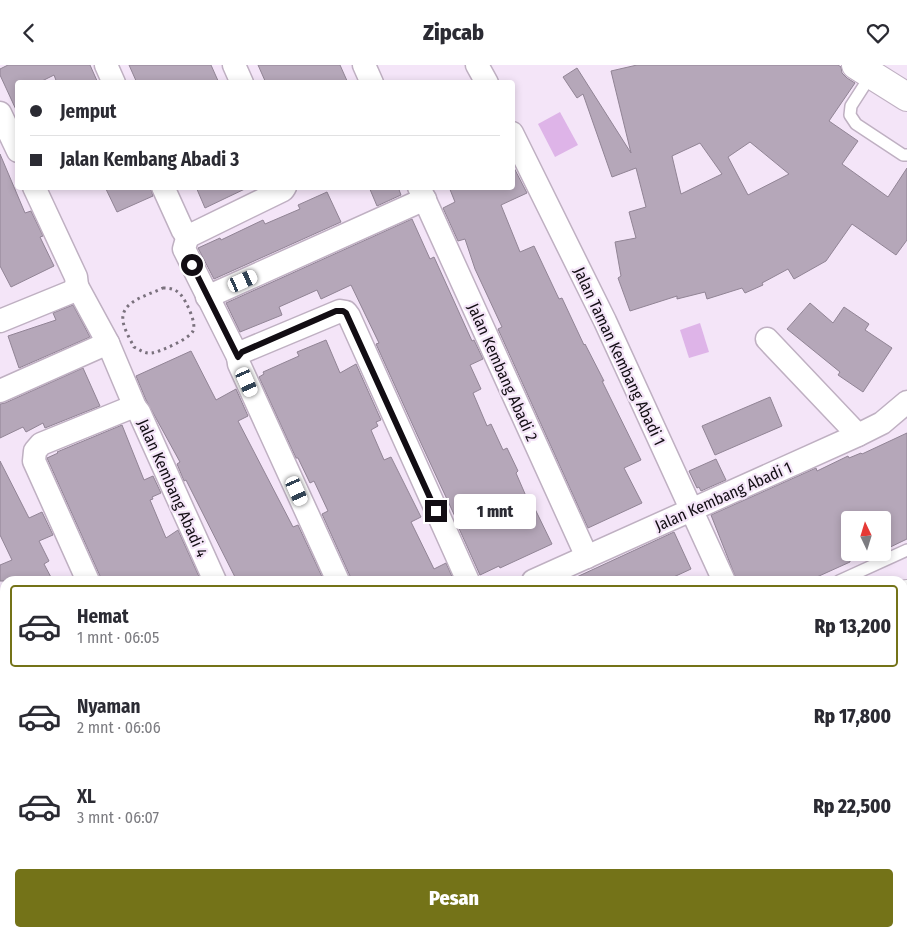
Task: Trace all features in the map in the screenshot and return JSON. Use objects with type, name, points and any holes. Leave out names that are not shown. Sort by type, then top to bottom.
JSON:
[{"type":"main road","points":[[864,70],[907,97]]},
{"type":"street","points":[[106,65],[113,80]]},
{"type":"street","points":[[234,65],[241,80]]},
{"type":"street","points":[[364,65],[371,80]]},
{"type":"street","points":[[0,113],[15,145]]},
{"type":"street","name":"Jalan Taman Kembang Abadi 1","points":[[515,139],[605,321],[722,576]]},
{"type":"street","points":[[35,190],[76,277],[77,286],[118,339],[135,407]]},
{"type":"street","points":[[163,190],[183,231],[188,235]]},
{"type":"street","points":[[188,235],[283,190]]},
{"type":"street","points":[[207,297],[422,193]]},
{"type":"street","name":"Jalan Kembang Abadi 2","points":[[422,193],[587,557]]},
{"type":"street","points":[[188,235],[184,249],[238,357],[239,363],[336,576]]},
{"type":"street","points":[[0,321],[71,292],[77,286]]},
{"type":"street","points":[[238,357],[242,352],[336,311],[346,313],[466,576]]},
{"type":"street","points":[[0,391],[118,339]]},
{"type":"street","points":[[767,339],[858,435]]},
{"type":"street","name":"Jalan Kembang Abadi 1","points":[[544,576],[858,435],[882,423],[907,401]]},
{"type":"street","name":"Jalan Kembang Abadi 4","points":[[86,576],[34,461],[35,451],[41,444],[128,408],[135,407],[213,576]]},
{"type":"lane","points":[[864,70],[851,106],[850,115],[856,124],[903,155],[907,155]]},
{"type":"lane","points":[[850,576],[907,550]]},
{"type":"path","points":[[163,288],[172,288],[180,294],[194,321],[194,329],[188,338],[153,353],[144,352],[118,339],[124,312],[129,303],[163,288]]},
{"type":"shaded area","points":[[560,112],[578,145],[555,157],[538,124]]},
{"type":"shaded area","points":[[700,323],[709,352],[689,358],[680,330]]},
{"type":"building","points":[[8,65],[90,65],[97,80],[56,80],[54,75],[44,80],[15,80],[15,108],[0,75],[0,69]]},
{"type":"building","points":[[129,65],[211,65],[218,80],[136,80]]},
{"type":"building","points":[[258,65],[340,65],[347,80],[265,80]]},
{"type":"building","points":[[637,65],[838,65],[841,67],[842,73],[855,83],[829,121],[858,141],[842,164],[888,197],[907,168],[907,240],[896,255],[852,224],[826,261],[794,279],[788,269],[762,283],[763,285],[745,293],[742,288],[707,299],[705,292],[677,299],[677,296],[630,311],[618,278],[621,276],[615,242],[636,238],[629,212],[646,207],[636,168],[612,177],[583,94],[577,98],[563,77],[577,68],[631,153],[611,71]],"holes":[[[750,142],[789,174],[748,195],[728,157]],[[700,143],[722,174],[681,194],[672,156]]]},
{"type":"building","points":[[0,154],[25,213],[31,211],[43,236],[40,237],[54,266],[11,287],[0,266]]},
{"type":"building","points":[[515,170],[527,193],[501,205],[520,252],[534,246],[559,299],[562,298],[584,345],[604,381],[602,381],[641,460],[624,468],[642,503],[588,528],[498,329],[502,327],[475,269],[465,239],[458,241],[443,208],[455,202],[450,190],[515,190]]},
{"type":"building","points":[[106,190],[151,190],[153,196],[117,212]]},
{"type":"building","points":[[197,190],[243,190],[205,208]]},
{"type":"building","points":[[370,190],[399,190],[401,195],[377,206]]},
{"type":"building","points":[[327,192],[341,222],[214,279],[198,248],[220,238],[221,240],[263,220],[265,224],[300,209],[298,205]]},
{"type":"building","points":[[412,219],[430,259],[434,257],[472,341],[474,340],[483,359],[470,365],[481,389],[473,393],[487,426],[491,424],[503,450],[507,448],[518,471],[516,473],[532,510],[535,509],[552,544],[480,575],[376,344],[379,343],[351,285],[321,299],[317,290],[279,307],[282,315],[240,332],[226,303]]},
{"type":"building","points":[[810,303],[833,323],[844,307],[869,324],[865,330],[892,348],[863,392],[838,375],[840,372],[787,329]]},
{"type":"building","points":[[73,305],[90,337],[19,368],[8,336],[56,320],[53,313]]},
{"type":"building","points":[[326,340],[340,373],[356,364],[381,420],[376,422],[378,426],[371,430],[384,460],[391,457],[421,517],[411,522],[434,569],[446,563],[452,576],[350,576],[322,514],[328,511],[314,481],[310,483],[298,458],[296,458],[259,377],[264,374],[263,372],[299,356],[297,352]]},
{"type":"building","points":[[191,351],[216,400],[236,389],[248,416],[238,421],[293,527],[298,525],[322,576],[234,576],[186,480],[184,481],[177,464],[180,462],[146,400],[136,376]]},
{"type":"building","points":[[83,368],[100,406],[45,428],[43,423],[26,432],[23,427],[0,438],[0,404]]},
{"type":"building","points":[[770,397],[782,426],[715,455],[702,426]]},
{"type":"building","points":[[122,425],[144,480],[153,476],[161,493],[150,500],[166,538],[178,530],[199,576],[100,576],[47,458]]},
{"type":"building","points":[[907,433],[907,539],[891,547],[891,511],[841,511],[841,561],[850,562],[819,576],[735,576],[711,515],[816,468],[817,471],[848,456],[849,458]]},
{"type":"building","points":[[716,459],[726,480],[701,491],[699,487],[697,488],[689,471]]},
{"type":"building","points":[[0,461],[29,518],[42,512],[53,535],[39,541],[49,561],[44,564],[50,576],[0,576],[0,565],[12,560],[0,535]]},
{"type":"building","points":[[674,532],[691,569],[676,576],[579,576]]},
{"type":"route","points":[[192,265],[238,357],[242,352],[336,311],[346,313],[436,511]]}]
